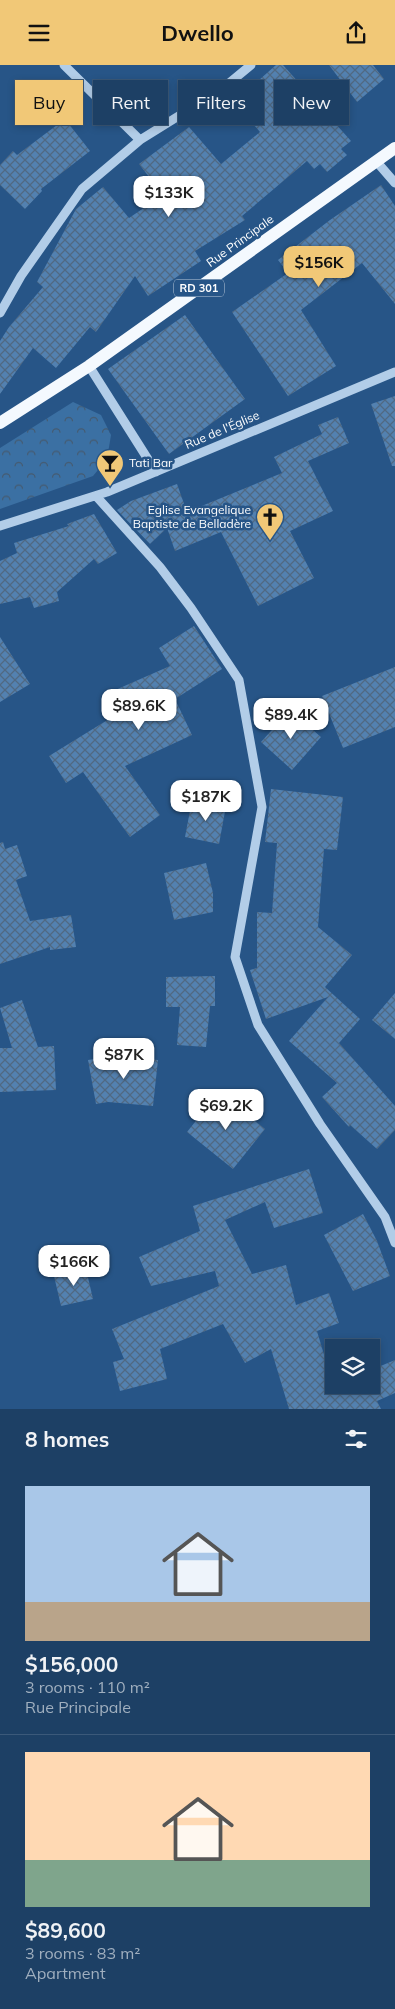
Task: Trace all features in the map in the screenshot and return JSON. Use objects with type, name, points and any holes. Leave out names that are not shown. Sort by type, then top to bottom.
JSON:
[{"type":"main road","name":"Rue Principale","points":[[0,423],[89,366],[395,148]]},
{"type":"street","points":[[64,65],[140,141]]},
{"type":"street","points":[[0,313],[21,276],[82,189],[140,141],[222,89],[251,65]]},
{"type":"street","points":[[376,161],[395,183]]},
{"type":"street","points":[[89,366],[156,472]]},
{"type":"street","name":"Rue de l'Église","points":[[0,526],[96,496],[395,372]]},
{"type":"street","points":[[96,496],[160,567],[191,608],[238,680],[262,807],[235,957],[258,1025],[320,1124],[385,1217],[395,1243]]},
{"type":"green space","points":[[73,402],[101,415],[111,435],[107,459],[93,476],[0,509],[0,448]]},
{"type":"building","points":[[276,65],[283,65],[296,80],[274,80],[274,125],[337,125],[351,141],[341,149],[347,155],[327,172],[320,164],[314,169],[307,161],[242,216],[245,220],[195,251],[201,261],[148,296],[135,276],[96,332],[90,327],[56,368],[33,348],[0,394],[0,341],[9,327],[43,287],[37,282],[76,209],[103,187],[129,218],[163,195],[139,164],[189,127],[221,164],[260,132],[254,125],[264,125],[264,80],[259,80]]},
{"type":"building","points":[[329,65],[373,65],[384,79],[357,102],[349,91],[349,80],[340,80]]},
{"type":"building","points":[[57,125],[70,125],[90,151],[41,189],[42,191],[25,209],[0,185],[0,165],[13,151],[17,155]]},
{"type":"building","points":[[381,185],[395,206],[395,304],[362,263],[301,310],[336,366],[288,396],[232,312],[288,273],[278,260],[330,220]]},
{"type":"building","points":[[185,315],[245,399],[169,454],[108,369]]},
{"type":"building","points":[[395,396],[395,466],[392,466],[371,404]]},
{"type":"building","points":[[338,417],[349,443],[308,461],[333,511],[290,531],[314,578],[258,606],[221,532],[175,551],[167,528],[150,544],[117,510],[131,501],[177,484],[187,512],[282,473],[274,457],[322,434],[318,425]]},
{"type":"building","points":[[94,514],[117,553],[98,564],[94,559],[57,592],[59,601],[34,608],[30,597],[0,604],[0,561],[17,553],[14,543],[69,526],[67,524]]},
{"type":"building","points":[[194,626],[222,669],[175,699],[192,735],[125,766],[160,815],[130,837],[83,772],[66,783],[49,756],[122,711],[113,691],[170,666],[159,648]]},
{"type":"building","points":[[0,637],[30,684],[0,702]]},
{"type":"building","points":[[395,667],[395,727],[343,748],[322,696]]},
{"type":"building","points":[[290,710],[321,737],[292,770],[261,742]]},
{"type":"building","points":[[271,789],[343,797],[337,850],[324,849],[318,927],[352,955],[325,987],[360,1019],[339,1043],[395,1106],[395,1130],[377,1149],[350,1125],[349,1127],[322,1097],[337,1083],[289,1041],[328,997],[266,1019],[250,970],[257,968],[257,912],[272,913],[277,843],[265,842]]},
{"type":"building","points":[[192,800],[226,806],[219,844],[185,837]]},
{"type":"building","points":[[3,842],[5,849],[17,845],[27,876],[16,880],[30,921],[71,915],[76,947],[50,950],[50,947],[0,964],[0,843]]},
{"type":"building","points":[[206,863],[213,893],[213,912],[174,920],[164,873]]},
{"type":"building","points":[[215,976],[215,1006],[210,1006],[206,1047],[177,1045],[180,1007],[166,1007],[166,977]]},
{"type":"building","points":[[395,993],[395,1039],[372,1020]]},
{"type":"building","points":[[22,1000],[38,1047],[54,1046],[56,1090],[0,1092],[0,1048],[12,1048],[0,1008]]},
{"type":"building","points":[[113,1056],[158,1060],[153,1106],[108,1102],[96,1104],[88,1060]]},
{"type":"building","points":[[219,1092],[265,1129],[233,1169],[187,1132]]},
{"type":"building","points":[[309,1169],[323,1213],[274,1228],[265,1202],[225,1220],[252,1274],[286,1265],[296,1305],[329,1293],[339,1323],[317,1331],[325,1358],[325,1394],[380,1394],[380,1366],[395,1360],[395,1393],[377,1401],[381,1409],[289,1409],[271,1349],[245,1363],[223,1324],[160,1349],[167,1379],[120,1391],[113,1362],[124,1359],[112,1329],[219,1286],[215,1271],[151,1286],[139,1257],[200,1231],[193,1206]]},
{"type":"building","points":[[363,1214],[377,1241],[390,1276],[353,1291],[324,1235]]},
{"type":"building","points":[[86,1269],[93,1299],[61,1306],[54,1276]]},
{"type":"place","name":"Tati Bar","points":[[110,487]]},
{"type":"place","name":"Eglise Evangelique Baptiste de Belladère","points":[[270,541]]}]
